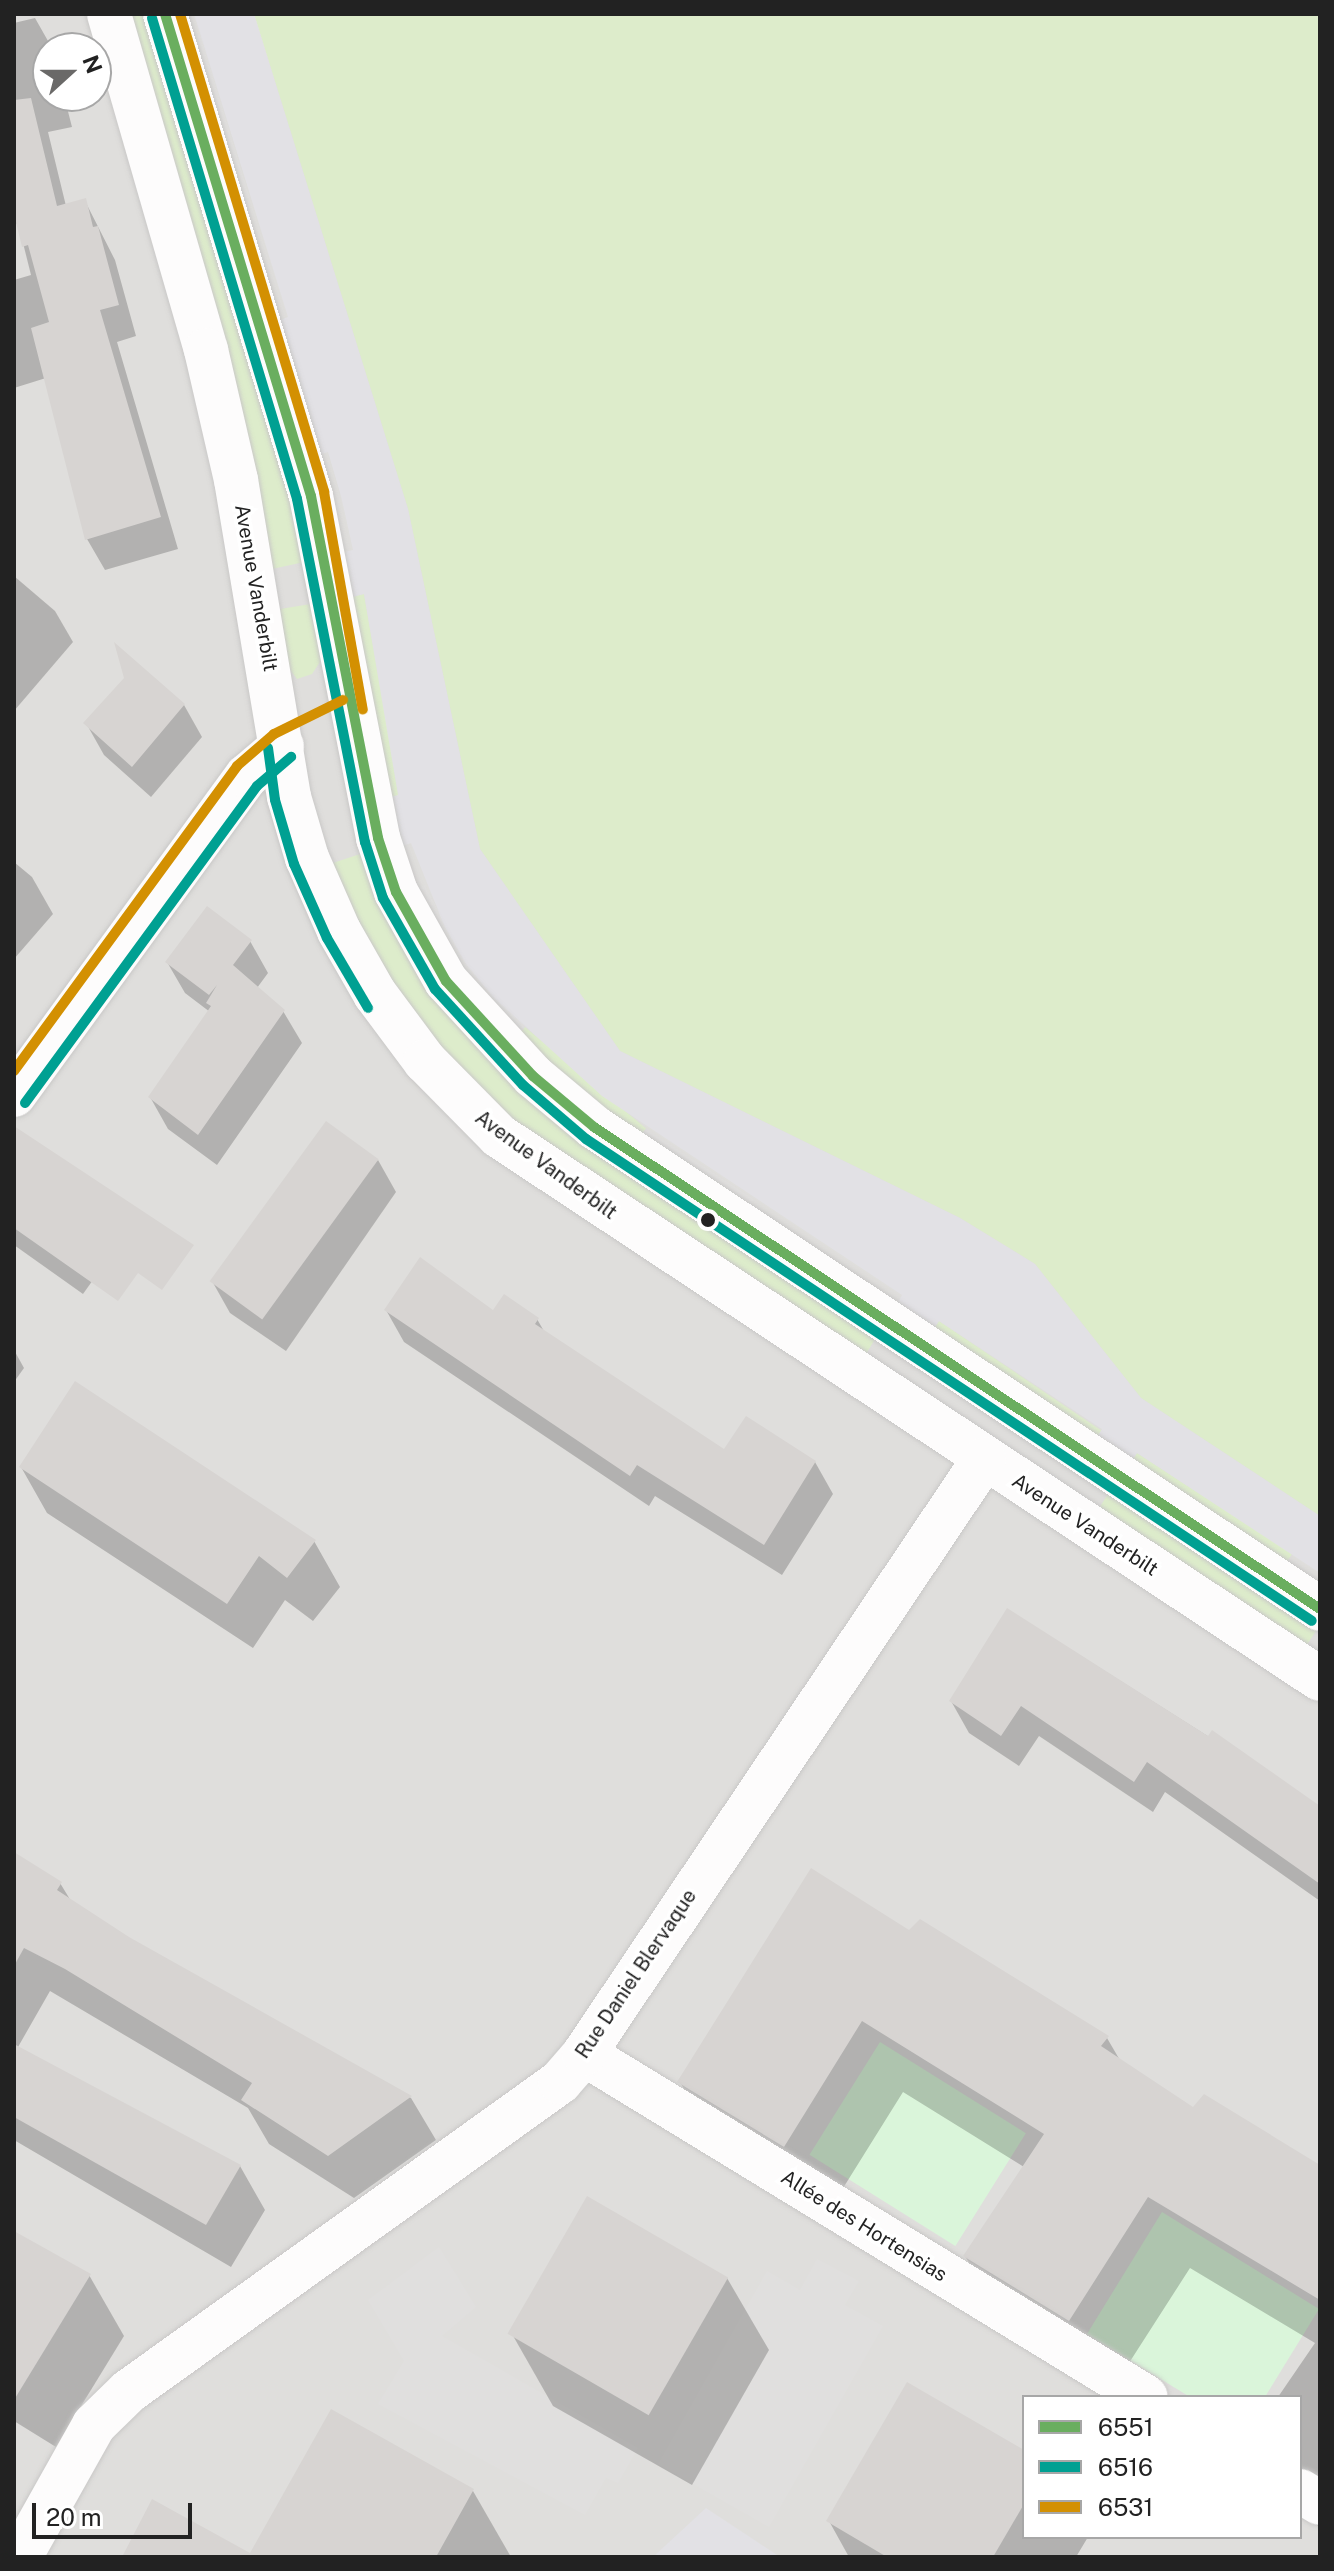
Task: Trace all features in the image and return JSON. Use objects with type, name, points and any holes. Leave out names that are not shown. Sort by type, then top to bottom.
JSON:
[{"type":"street","name":"Avenue Vanderbilt","points":[[109,14],[213,379],[257,584],[289,797],[307,858],[339,931],[375,994],[462,1103],[578,1192],[1320,1679]]},
{"type":"street","points":[[165,14],[311,496],[378,838],[396,892],[446,981],[533,1076],[594,1127],[1320,1609]]},
{"type":"street","points":[[14,1095],[247,776],[282,746]]},
{"type":"street","name":"Rue Daniel Blervaque","points":[[20,2557],[94,2425],[129,2391],[548,2091],[584,2054],[984,1459]]},
{"type":"street","name":"Allée des Hortensias","points":[[584,2054],[1143,2395]]},
{"type":"street","points":[[1302,2492],[1320,2503]]},
{"type":"shaded area","points":[[14,14],[254,14],[373,387],[1038,1248],[1320,1500],[1320,2557],[14,2557]]},
{"type":"shaded area","points":[[194,14],[254,14],[408,509],[480,849],[620,1051],[960,1218],[1035,1264],[1141,1398],[1320,1516],[1320,1573],[1137,1453],[1128,1466],[1094,1442],[1102,1429],[939,1321],[931,1333],[894,1310],[902,1295],[602,1096],[493,997],[466,964],[444,925],[411,843],[396,848],[383,799],[398,795],[364,594],[349,598],[340,553],[353,550],[341,496],[328,452],[315,456],[273,323],[288,317]]},
{"type":"shaded area","points":[[200,35],[250,198],[234,202],[185,40]]},
{"type":"shaded area","points":[[425,885],[466,964],[525,1027],[514,1039],[484,1007],[410,890]]},
{"type":"shaded area","points":[[646,1129],[754,1199],[745,1214],[637,1143]]},
{"type":"shaded area","points":[[439,2247],[476,2307],[442,2336],[638,2448],[618,2483],[606,2478],[585,2515],[378,2404],[404,2361],[368,2300]]},
{"type":"shaded area","points":[[817,2259],[859,2281],[845,2305],[883,2326],[769,2527],[658,2464],[767,2271],[800,2290]]},
{"type":"shaded area","points":[[706,2508],[774,2553],[780,2557],[653,2557]]},
{"type":"green space","points":[[126,14],[147,14],[309,561],[272,569]]},
{"type":"green space","points":[[254,14],[1320,14],[1320,1516],[1141,1398],[1035,1264],[960,1218],[620,1051],[480,849],[408,509]]},
{"type":"green space","points":[[364,594],[400,796],[384,799],[348,597]]},
{"type":"green space","points":[[317,603],[320,662],[312,674],[297,679],[288,667],[280,609]]},
{"type":"green space","points":[[363,853],[416,968],[878,1334],[863,1359],[484,1101],[391,987],[330,864]]},
{"type":"green space","points":[[525,1027],[646,1129],[636,1141],[515,1039]]},
{"type":"green space","points":[[939,1321],[1102,1431],[1094,1443],[931,1333]]},
{"type":"green space","points":[[1137,1453],[1292,1554],[1283,1567],[1128,1466]]},
{"type":"green space","points":[[1112,1488],[1320,1623],[1304,1649],[1096,1513]]},
{"type":"green space","points":[[880,2042],[1026,2133],[955,2246],[810,2155]]},
{"type":"green space","points":[[1162,2212],[1319,2309],[1266,2395],[1187,2395],[1087,2334]]},
{"type":"building","points":[[31,98],[57,206],[86,198],[93,227],[98,226],[119,305],[100,310],[161,517],[85,540],[31,328],[49,322],[28,245],[22,247],[14,214],[14,100]]},
{"type":"building","points":[[114,642],[185,704],[132,767],[83,723],[124,678]]},
{"type":"building","points":[[207,906],[252,940],[233,965],[285,1010],[198,1135],[148,1097],[211,1006],[206,1003],[217,985],[209,995],[165,962]]},
{"type":"building","points":[[326,1121],[379,1159],[262,1319],[210,1281]]},
{"type":"building","points":[[14,1126],[194,1245],[162,1290],[138,1273],[118,1301],[14,1228]]},
{"type":"building","points":[[420,1257],[493,1310],[504,1294],[539,1318],[535,1324],[724,1449],[746,1416],[816,1461],[764,1545],[637,1465],[630,1476],[384,1310]]},
{"type":"building","points":[[75,1381],[316,1540],[287,1578],[259,1556],[227,1604],[19,1467]]},
{"type":"building","points":[[1007,1608],[1208,1736],[1212,1730],[1320,1806],[1320,1884],[1147,1762],[1134,1782],[1021,1706],[1001,1736],[949,1701]]},
{"type":"building","points":[[14,1852],[62,1882],[57,1890],[129,1937],[412,2096],[328,2156],[241,2100],[252,2083],[65,1969],[24,1948],[14,1966]]},
{"type":"building","points":[[811,1868],[909,1930],[920,1919],[1109,2036],[1101,2046],[1193,2107],[1204,2094],[1320,2165],[1320,2300],[1148,2197],[1069,2321],[963,2256],[1044,2134],[862,2021],[784,2147],[677,2082]]},
{"type":"building","points":[[14,2044],[241,2165],[206,2225],[14,2117]]},
{"type":"building","points":[[587,2196],[728,2278],[649,2415],[508,2334]]},
{"type":"building","points":[[14,2231],[91,2274],[14,2400]]},
{"type":"building","points":[[907,2382],[1022,2449],[1022,2507],[993,2557],[887,2557],[826,2521]]},
{"type":"building","points":[[331,2409],[474,2489],[436,2557],[122,2557],[152,2499],[250,2553]]},
{"type":"transit line","name":"6551","points":[[165,14],[311,496],[378,838],[396,892],[446,981],[533,1076],[594,1127],[1320,1609]]},
{"type":"transit line","name":"6531","points":[[180,14],[324,492],[363,710]]},
{"type":"transit line","name":"6516","points":[[152,18],[297,499],[365,842],[383,898],[435,989],[523,1085],[586,1139],[1312,1621]]},
{"type":"transit line","name":"6531","points":[[14,1071],[237,766],[274,734],[343,700]]},
{"type":"transit line","name":"6516","points":[[268,748],[275,800],[294,864],[327,938],[368,1008]]},
{"type":"transit line","name":"6516","points":[[25,1103],[257,786],[291,757]]}]
